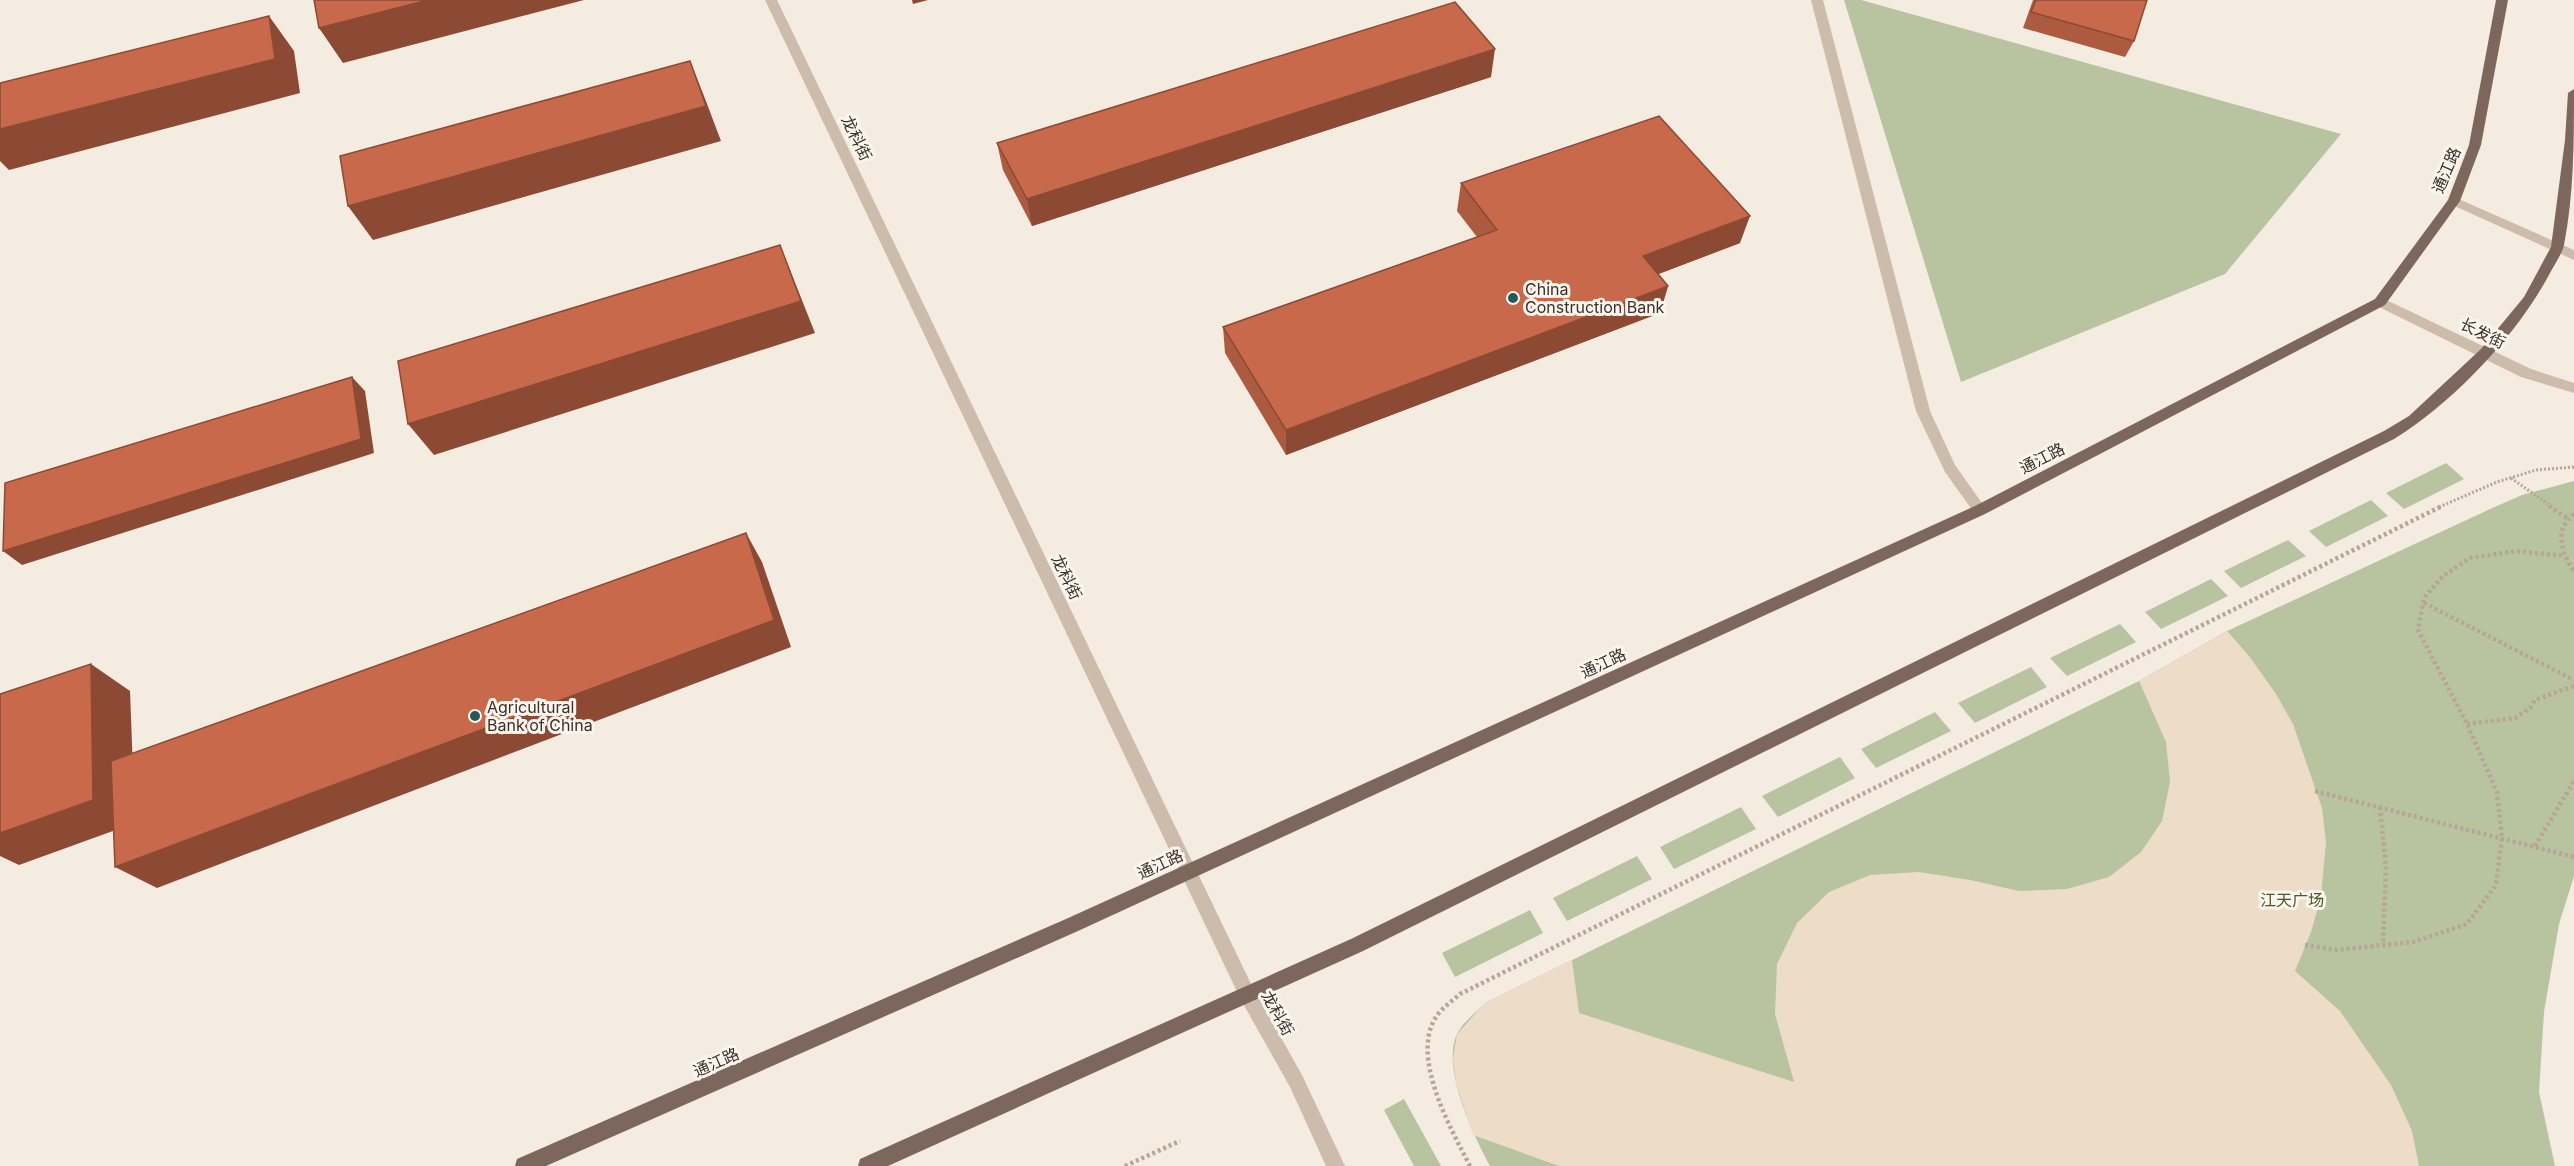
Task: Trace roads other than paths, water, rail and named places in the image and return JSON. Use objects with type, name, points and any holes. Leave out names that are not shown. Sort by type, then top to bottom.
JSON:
[{"type":"main road","name":"通江路","points":[[524,1166],[1072,925],[1980,510],[2380,302],[2454,201],[2475,146],[2502,0]]},
{"type":"main road","points":[[867,1166],[1357,945],[2389,435],[2414,420],[2486,353],[2529,300],[2557,247],[2571,140],[2574,93]]},
{"type":"street","name":"龙科街","points":[[771,0],[1247,994],[1296,1081],[1336,1166]]},
{"type":"street","points":[[1817,0],[1923,411],[1950,468],[1980,510]]},
{"type":"street","points":[[2454,201],[2574,255]]},
{"type":"street","name":"长发街","points":[[2380,302],[2526,372],[2574,388]]},
{"type":"place","name":"China Construction Bank","points":[[1513,298]]},
{"type":"place","name":"Agricultural Bank of China","points":[[475,716]]},
{"type":"park label","name":"江天广场","points":[[2292,900]]}]
